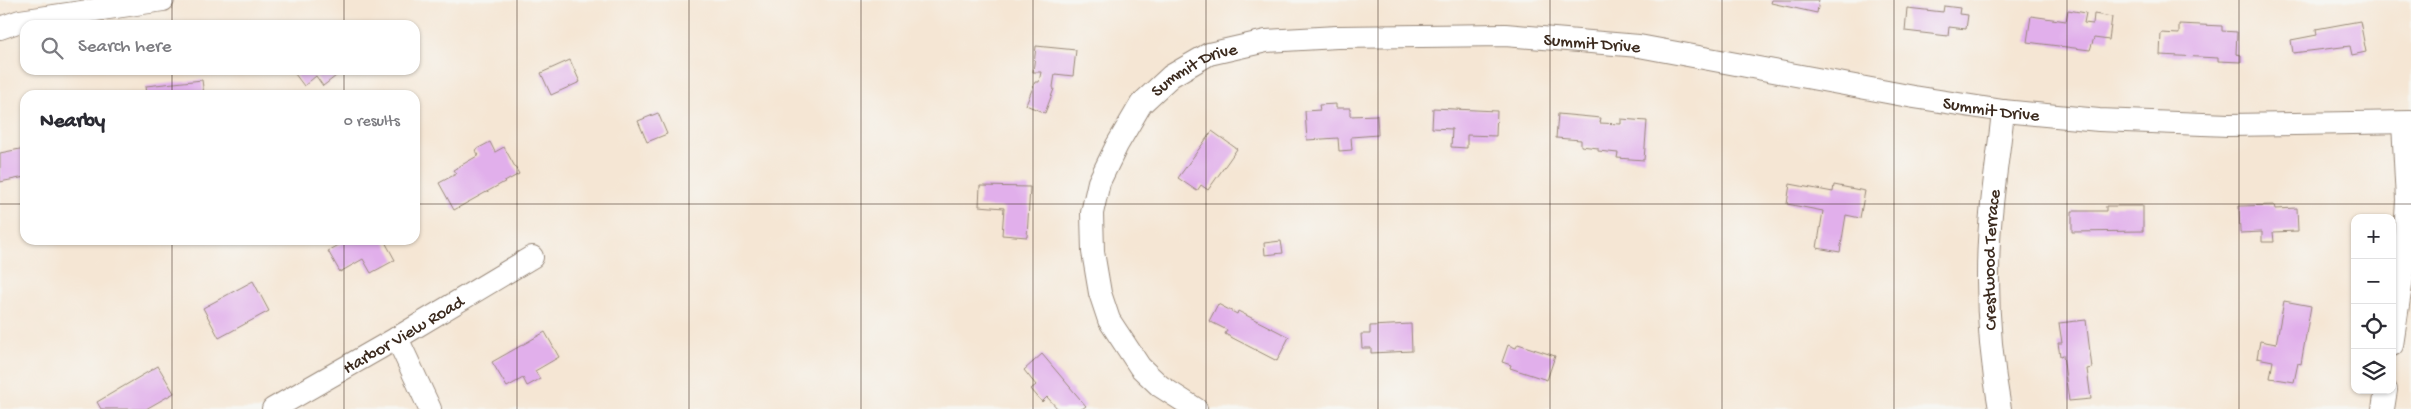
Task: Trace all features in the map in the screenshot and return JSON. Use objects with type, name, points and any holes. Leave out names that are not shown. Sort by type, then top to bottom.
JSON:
[{"type":"street","points":[[27,20],[163,0]]},
{"type":"street","points":[[0,28],[20,21]]},
{"type":"street","name":"Summit Drive","points":[[1196,409],[1160,386],[1140,367],[1109,320],[1100,293],[1093,252],[1092,213],[1099,182],[1117,145],[1141,104],[1171,76],[1209,54],[1266,41],[1505,35],[1640,46],[1914,98],[2003,111],[2099,120],[2229,124],[2407,122]]},
{"type":"street","name":"Crestwood Terrace","points":[[2000,409],[1990,318],[1988,274],[1989,239],[2003,111]]},
{"type":"street","points":[[2396,318],[2403,272],[2407,200],[2407,122]]},
{"type":"street","name":"Harbor View Road","points":[[273,409],[397,338],[532,257]]},
{"type":"street","points":[[397,338],[430,409]]},
{"type":"street","points":[[2383,409],[2385,394]]},
{"type":"building","points":[[1772,0],[1819,0],[1817,13],[1771,3]]},
{"type":"building","points":[[1944,6],[1960,8],[1959,14],[1968,15],[1966,29],[1949,27],[1948,36],[1905,31],[1907,8],[1943,12]]},
{"type":"building","points":[[2068,10],[2086,13],[2084,23],[2093,24],[2094,14],[2112,17],[2109,40],[2094,38],[2090,50],[2027,42],[2031,16],[2066,21]]},
{"type":"building","points":[[2360,21],[2366,52],[2352,55],[2350,46],[2293,53],[2291,40],[2317,35],[2316,29]]},
{"type":"building","points":[[2179,24],[2222,26],[2222,31],[2237,32],[2236,54],[2241,55],[2241,62],[2218,61],[2218,58],[2160,55],[2161,33],[2179,34]]},
{"type":"building","points":[[1036,46],[1076,50],[1073,76],[1055,74],[1054,89],[1045,113],[1026,105],[1035,82],[1039,82],[1041,72],[1033,72]]},
{"type":"building","points":[[570,60],[580,82],[551,95],[541,73]]},
{"type":"building","points":[[296,75],[337,75],[323,86],[316,76],[304,86]]},
{"type":"building","points":[[202,80],[203,90],[146,90],[146,86]]},
{"type":"building","points":[[1336,104],[1336,108],[1350,108],[1350,116],[1377,115],[1378,135],[1351,137],[1352,150],[1339,151],[1338,138],[1307,140],[1305,111],[1320,110],[1319,105]]},
{"type":"building","points":[[1433,108],[1497,111],[1496,136],[1467,135],[1467,148],[1451,147],[1452,129],[1432,128]]},
{"type":"building","points":[[658,113],[667,134],[647,142],[638,121]]},
{"type":"building","points":[[1558,114],[1601,118],[1600,123],[1621,124],[1621,119],[1647,121],[1644,160],[1617,158],[1618,153],[1598,151],[1598,148],[1581,146],[1581,140],[1556,138]]},
{"type":"building","points":[[1212,131],[1237,149],[1208,190],[1201,185],[1197,191],[1178,178]]},
{"type":"building","points":[[490,142],[495,152],[504,147],[519,174],[454,210],[439,183],[456,174],[453,170],[479,155],[475,150]]},
{"type":"building","points":[[20,149],[20,178],[0,182],[0,153]]},
{"type":"building","points":[[1790,184],[1833,192],[1834,185],[1865,191],[1860,218],[1846,215],[1840,252],[1817,248],[1823,211],[1787,204]]},
{"type":"building","points":[[980,186],[1030,187],[1027,237],[1002,235],[1004,208],[979,206]]},
{"type":"building","points":[[2274,205],[2275,209],[2297,208],[2298,231],[2273,232],[2274,242],[2262,242],[2262,232],[2240,233],[2239,206]]},
{"type":"building","points":[[2106,206],[2143,206],[2143,231],[2072,232],[2072,211],[2106,211]]},
{"type":"building","points":[[1281,241],[1283,253],[1265,255],[1264,243]]},
{"type":"building","points":[[339,245],[387,245],[395,260],[371,273],[363,259],[340,272],[328,251]]},
{"type":"building","points":[[253,281],[269,311],[219,338],[203,308]]},
{"type":"building","points":[[2284,301],[2311,306],[2301,364],[2298,363],[2294,382],[2270,378],[2273,361],[2257,358],[2260,341],[2276,344]]},
{"type":"building","points":[[1218,304],[1237,314],[1238,311],[1289,337],[1277,361],[1225,334],[1227,330],[1209,321]]},
{"type":"building","points":[[2086,320],[2092,368],[2087,369],[2091,399],[2069,401],[2063,355],[2060,356],[2058,343],[2062,343],[2059,323]]},
{"type":"building","points":[[1411,324],[1412,351],[1371,353],[1371,348],[1362,348],[1361,334],[1370,334],[1370,326]]},
{"type":"building","points":[[545,332],[559,357],[535,371],[540,379],[527,386],[523,378],[507,387],[492,362]]},
{"type":"building","points":[[1518,344],[1555,356],[1547,380],[1510,368],[1511,365],[1502,362],[1508,345],[1516,348]]},
{"type":"building","points":[[1042,354],[1086,406],[1082,409],[1058,409],[1047,397],[1042,402],[1031,389],[1036,385],[1024,370]]},
{"type":"building","points":[[158,366],[174,393],[146,409],[101,409],[97,402]]}]
